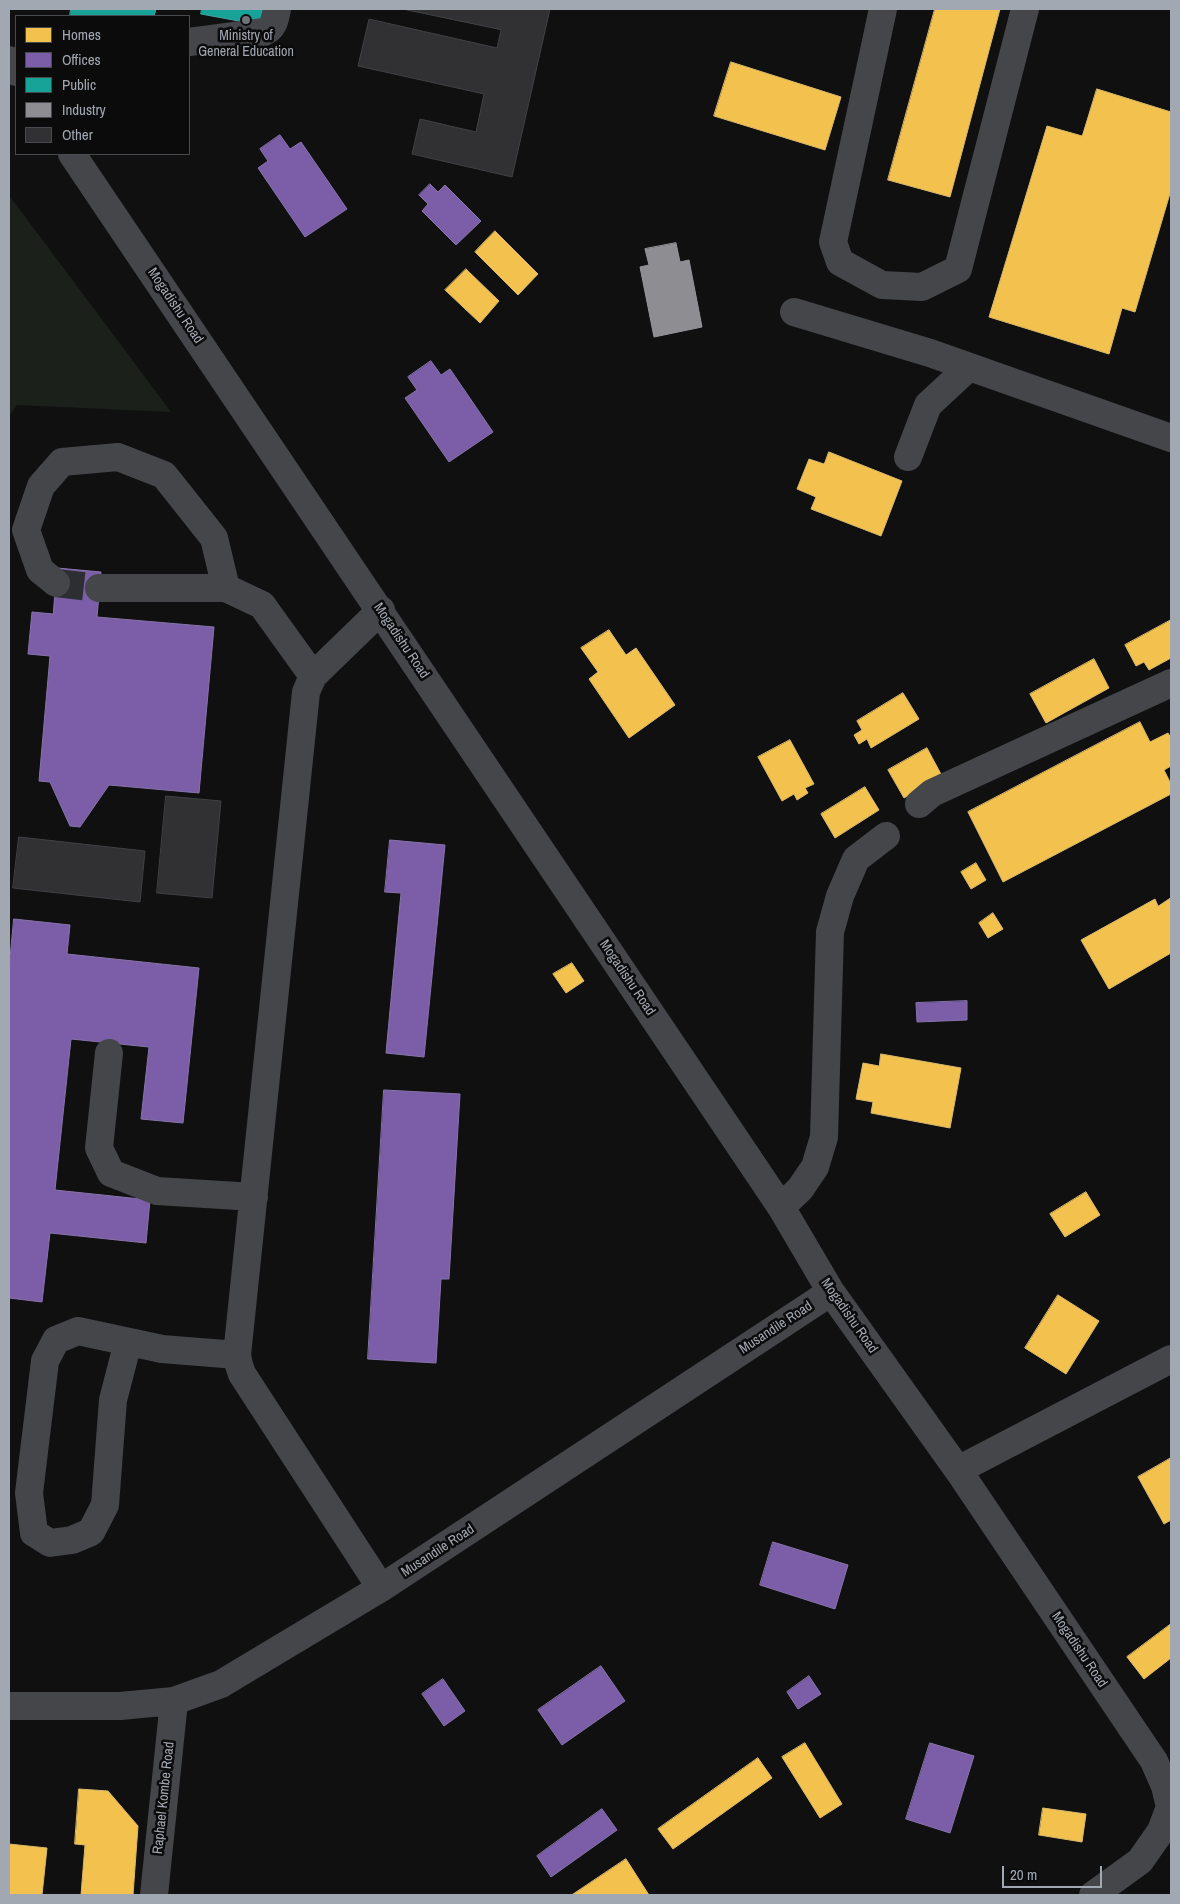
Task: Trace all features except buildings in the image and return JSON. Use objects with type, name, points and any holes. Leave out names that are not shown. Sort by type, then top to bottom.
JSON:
[{"type":"street","points":[[190,42],[270,30],[274,24],[277,9]]},
{"type":"street","points":[[883,9],[833,242],[840,262],[882,285],[922,287],[958,269],[1025,9]]},
{"type":"street","name":"Mogadishu Road","points":[[73,155],[781,1207],[831,1292],[958,1470],[1154,1761],[1165,1786],[1171,1808]]},
{"type":"street","points":[[794,312],[969,367],[1171,438]]},
{"type":"street","points":[[908,456],[928,404],[969,367]]},
{"type":"street","points":[[56,583],[40,570],[26,530],[41,486],[62,462],[118,457],[164,475],[214,538],[226,588]]},
{"type":"street","points":[[99,588],[226,588],[262,605],[313,676]]},
{"type":"street","points":[[380,610],[313,676],[306,692],[238,1365],[381,1588]]},
{"type":"street","points":[[919,804],[932,793],[1171,683]]},
{"type":"street","points":[[781,1207],[800,1189],[815,1167],[824,1137],[830,932],[840,896],[856,859],[886,836]]},
{"type":"street","points":[[109,1053],[99,1148],[111,1173],[157,1191],[254,1197]]},
{"type":"street","name":"Musandile Road","points":[[9,1706],[120,1706],[174,1701],[221,1684],[381,1588],[831,1292]]},
{"type":"street","points":[[128,1342],[113,1400],[106,1505],[91,1532],[72,1540],[50,1543],[34,1533],[29,1493],[45,1361],[56,1340],[78,1331],[162,1349],[238,1355]]},
{"type":"street","points":[[958,1470],[1171,1360]]},
{"type":"street","name":"Raphael Kombe Road","points":[[154,1895],[174,1701]]},
{"type":"street","points":[[1093,1895],[1140,1861],[1160,1831],[1171,1808]]},
{"type":"shaded area","points":[[9,195],[171,412],[17,405],[9,416]]},
{"type":"tunnel","points":[[56,583],[99,588]]},
{"type":"place","name":"Ministry of General Education","points":[[246,20]]}]
